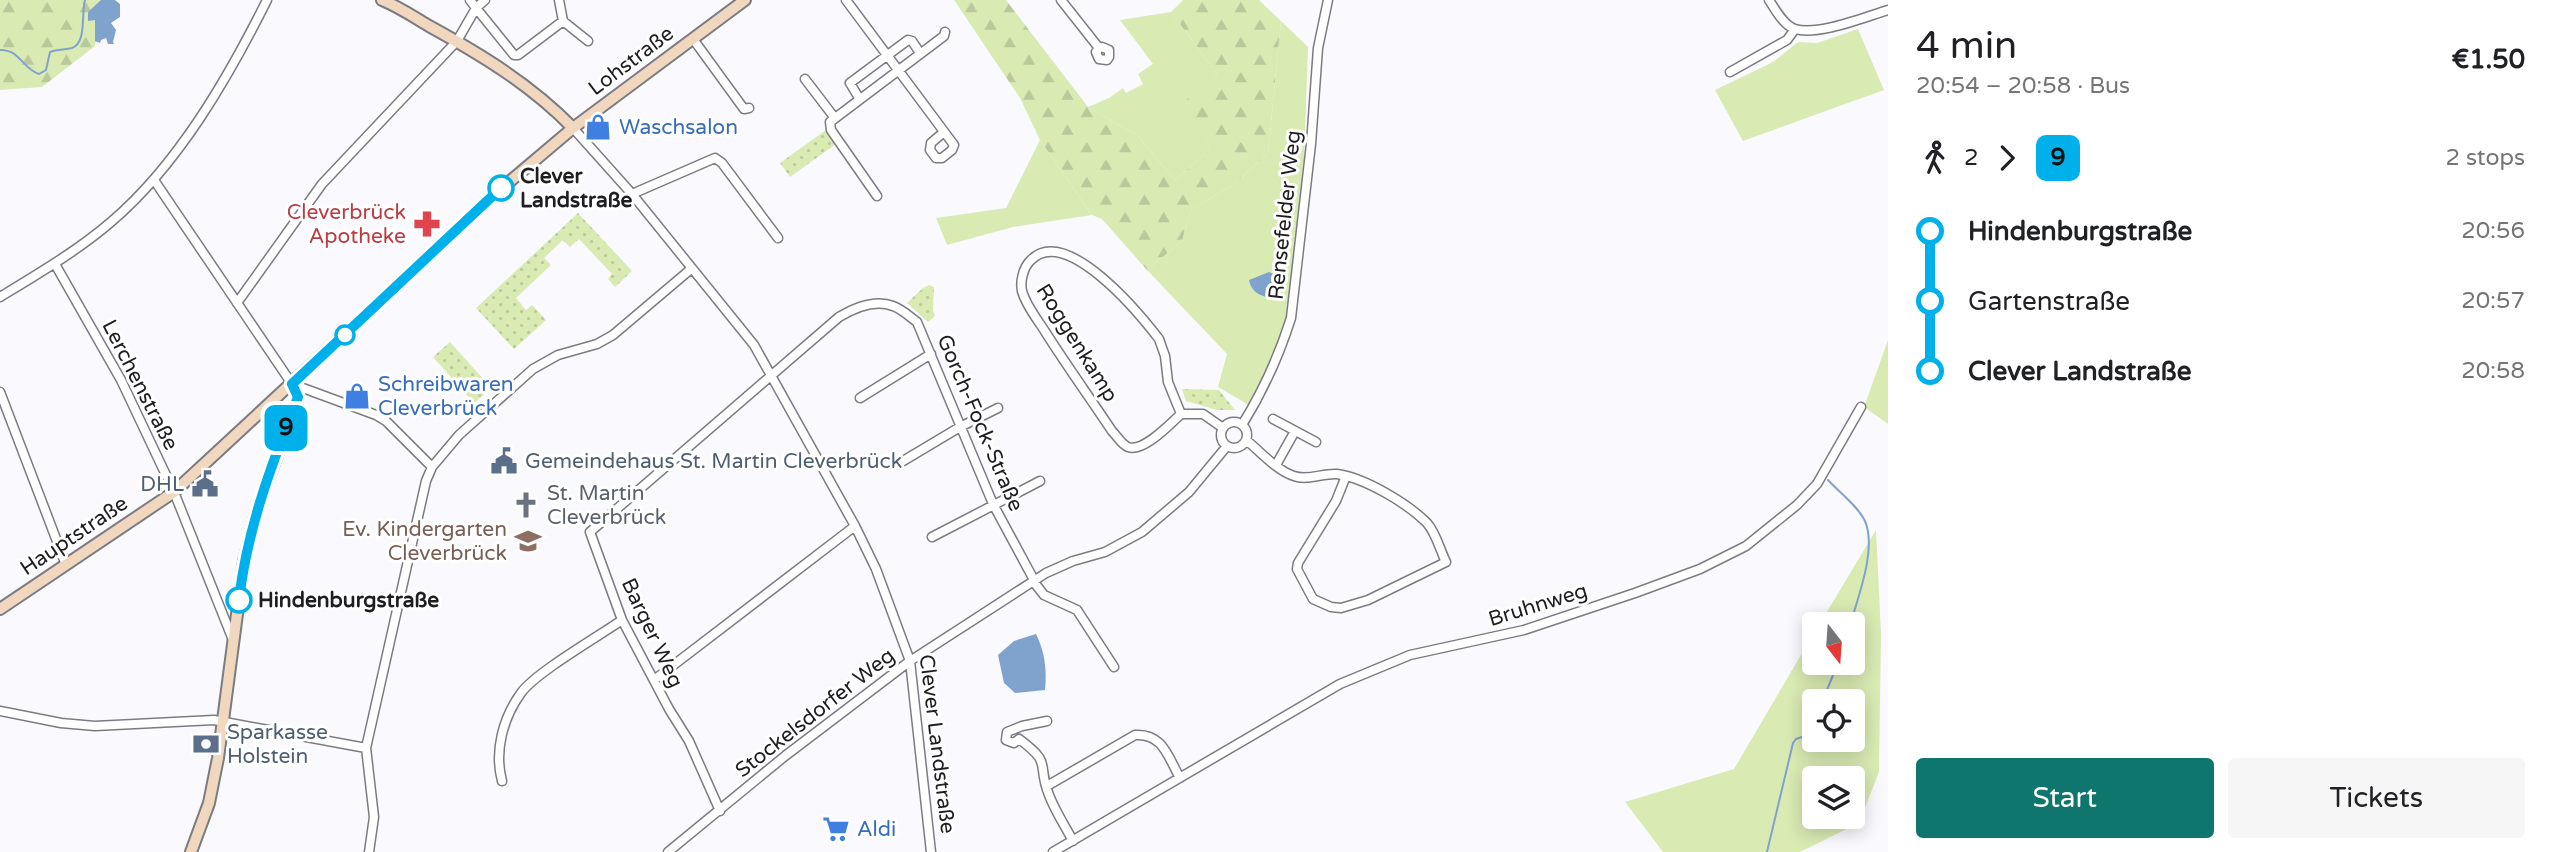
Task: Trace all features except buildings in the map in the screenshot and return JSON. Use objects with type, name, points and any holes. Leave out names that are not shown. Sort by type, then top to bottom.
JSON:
[{"type":"main road","name":"Clever Landstraße","points":[[382,0],[457,41],[532,89],[573,128]]},
{"type":"main road","name":"Lohstraße","points":[[573,128],[745,0]]},
{"type":"main road","name":"Hauptstraße","points":[[0,609],[174,492],[492,197],[573,128]]},
{"type":"main road","points":[[191,852],[209,803],[224,722],[244,561],[256,513],[298,397],[292,384]]},
{"type":"street","points":[[0,297],[55,264],[111,222],[154,180],[184,142],[237,58],[267,0]]},
{"type":"street","points":[[470,0],[514,55],[518,55],[564,21]]},
{"type":"street","points":[[237,303],[322,184],[457,41],[476,8],[485,0]]},
{"type":"street","points":[[559,0],[564,21],[588,41]]},
{"type":"street","points":[[846,0],[944,132]]},
{"type":"street","points":[[1061,0],[1099,48]]},
{"type":"street","name":"Rensefelder Weg","points":[[1242,425],[1260,396],[1291,318],[1311,144],[1318,48],[1328,0]]},
{"type":"street","points":[[1769,0],[1789,26],[1795,29],[1816,30],[1888,10]]},
{"type":"street","points":[[1730,72],[1787,40],[1795,29]]},
{"type":"street","points":[[877,196],[831,130],[830,122],[944,36],[945,32]]},
{"type":"street","points":[[693,39],[744,109],[750,108]]},
{"type":"street","points":[[859,98],[850,83],[887,55],[908,40],[912,41],[920,53]]},
{"type":"street","points":[[805,79],[834,117]]},
{"type":"street","name":"Clever Landstraße","points":[[573,128],[632,194],[754,345],[855,526],[876,569],[910,661],[931,852]]},
{"type":"street","points":[[632,194],[715,159],[722,163],[778,238]]},
{"type":"street","points":[[154,180],[292,384],[376,415],[386,421],[432,467]]},
{"type":"street","name":"Roggenkamp","points":[[1063,252],[1085,263],[1126,303],[1159,339],[1165,356],[1168,382],[1181,414],[1142,446],[1132,449],[1125,446],[1034,314],[1022,289],[1024,270],[1031,260],[1040,253],[1063,252]]},
{"type":"street","name":"Lerchenstraße","points":[[55,264],[121,380],[174,492],[234,642]]},
{"type":"street","points":[[369,852],[374,816],[366,748],[426,481],[432,467],[459,435],[533,369],[558,355],[597,344],[613,335],[691,269]]},
{"type":"street","name":"Gorch-Fock-Straße","points":[[773,375],[839,317],[855,308],[877,304],[894,306],[917,322],[993,504],[1033,580]]},
{"type":"street","points":[[860,398],[932,354]]},
{"type":"street","name":"Barger Weg","points":[[720,811],[689,741],[622,621],[590,532],[773,375]]},
{"type":"street","points":[[0,392],[66,565]]},
{"type":"street","name":"Bruhnweg","points":[[1053,852],[1318,695],[1410,655],[1524,630],[1668,582],[1746,546],[1780,520],[1816,484],[1861,407]]},
{"type":"street","points":[[898,464],[998,408]]},
{"type":"street","points":[[1181,414],[1203,414],[1223,428]]},
{"type":"street","points":[[1273,419],[1316,442]]},
{"type":"street","points":[[1234,422],[1242,425],[1247,434],[1246,440],[1236,448],[1227,446],[1221,435],[1223,428],[1234,422]]},
{"type":"street","points":[[1276,465],[1296,431]]},
{"type":"street","points":[[1246,440],[1292,476],[1302,478],[1346,475],[1390,495],[1428,524],[1446,562],[1341,608],[1331,607],[1313,599],[1297,569],[1298,563],[1336,501],[1346,475]]},
{"type":"street","name":"Stockelsdorfer Weg","points":[[668,852],[785,756],[910,661],[1033,580],[1073,561],[1105,552],[1142,532],[1189,492],[1227,446]]},
{"type":"street","points":[[932,537],[1040,481]]},
{"type":"street","points":[[654,680],[855,526]]},
{"type":"street","points":[[1033,580],[1044,595],[1077,610],[1114,667]]},
{"type":"street","points":[[502,780],[498,748],[507,719],[522,692],[542,674],[622,621]]},
{"type":"street","points":[[0,711],[61,723],[95,726],[214,720],[366,748]]},
{"type":"street","points":[[1047,721],[1022,726],[1018,734],[1043,761],[1048,793],[1073,841]]},
{"type":"street","points":[[1047,786],[1135,735],[1146,734],[1157,738],[1180,778]]},
{"type":"green space","points":[[0,0],[104,0],[95,46],[42,87],[0,90]]},
{"type":"green space","points":[[954,0],[1006,0],[1088,107],[1138,136],[1175,180],[1210,150],[1187,99],[1218,75],[1171,12],[1183,0],[1259,0],[1281,21],[1268,153],[1234,184],[1191,210],[1182,241],[1147,270],[1102,219],[1092,215],[1040,140],[1020,98]]},
{"type":"green space","points":[[1171,12],[1218,75],[1188,99],[1210,150],[1175,180],[1138,136],[1088,107],[1109,98],[1123,88],[1126,93],[1143,84],[1138,74],[1153,64],[1120,20]]},
{"type":"green space","points":[[1281,21],[1308,47],[1301,251],[1278,354],[1252,407],[1218,387],[1227,354],[1147,270],[1182,241],[1191,210],[1234,184],[1268,153]]},
{"type":"green space","points":[[1858,29],[1884,90],[1743,141],[1715,90],[1773,62],[1798,42],[1817,43]]},
{"type":"green space","points":[[826,130],[836,144],[790,177],[780,163]]},
{"type":"green space","points":[[1040,140],[1092,215],[1013,227],[947,245],[936,218],[1006,208]]},
{"type":"green space","points":[[578,213],[632,271],[615,287],[608,279],[612,274],[579,239],[570,247],[563,240],[544,258],[551,265],[516,298],[526,310],[532,305],[546,320],[514,349],[476,308]]},
{"type":"green space","points":[[929,285],[934,287],[935,316],[928,322],[907,303]]},
{"type":"green space","points":[[1888,340],[1888,424],[1864,407]]},
{"type":"green space","points":[[450,342],[487,383],[484,386],[488,391],[474,403],[433,357]]},
{"type":"green space","points":[[1182,389],[1219,390],[1235,410],[1217,410],[1186,401]]},
{"type":"green space","points":[[1876,530],[1881,634],[1879,772],[1865,808],[1865,766],[1802,766],[1802,829],[1847,829],[1800,852],[1663,852],[1625,802],[1734,769],[1802,653],[1802,676],[1866,676],[1866,612],[1827,612]]},
{"type":"water","points":[[101,0],[115,0],[120,4],[120,17],[111,23],[116,30],[114,44],[108,44],[106,38],[100,43],[95,41],[95,20],[88,21],[88,12]]},
{"type":"water","points":[[1269,272],[1274,274],[1273,298],[1257,293],[1249,280]]},
{"type":"water","points":[[1036,634],[1045,661],[1045,690],[1015,693],[1004,683],[998,655],[1014,641]]},
{"type":"waterway","points":[[0,50],[12,53],[39,74],[46,70],[50,52],[72,48],[80,40],[85,0]]},
{"type":"waterway","points":[[1828,480],[1858,510],[1868,532],[1868,559],[1854,612]]},
{"type":"waterway","points":[[1827,689],[1833,676]]},
{"type":"waterway","points":[[1767,852],[1793,743],[1802,737]]},
{"type":"bus line","name":"9","points":[[239,600],[244,561],[256,513],[298,397],[292,384],[501,188]]},
{"type":"place","name":"Waschsalon","points":[[598,127]]},
{"type":"place","name":"Clever Landstraße","points":[[501,188]]},
{"type":"place","name":"Cleverbrück Apotheke","points":[[427,224]]},
{"type":"place","name":"Schreibwaren Cleverbrück","points":[[357,396]]},
{"type":"place","name":"Gemeindehaus St. Martin Cleverbrück","points":[[504,461]]},
{"type":"place","name":"DHL","points":[[205,484]]},
{"type":"place","name":"St. Martin Cleverbrück","points":[[526,505]]},
{"type":"place","name":"Ev. Kindergarten Cleverbrück","points":[[528,541]]},
{"type":"place","name":"Hindenburgstraße","points":[[239,600]]},
{"type":"place","name":"Sparkasse Holstein","points":[[206,744]]},
{"type":"place","name":"Aldi","points":[[836,829]]}]
